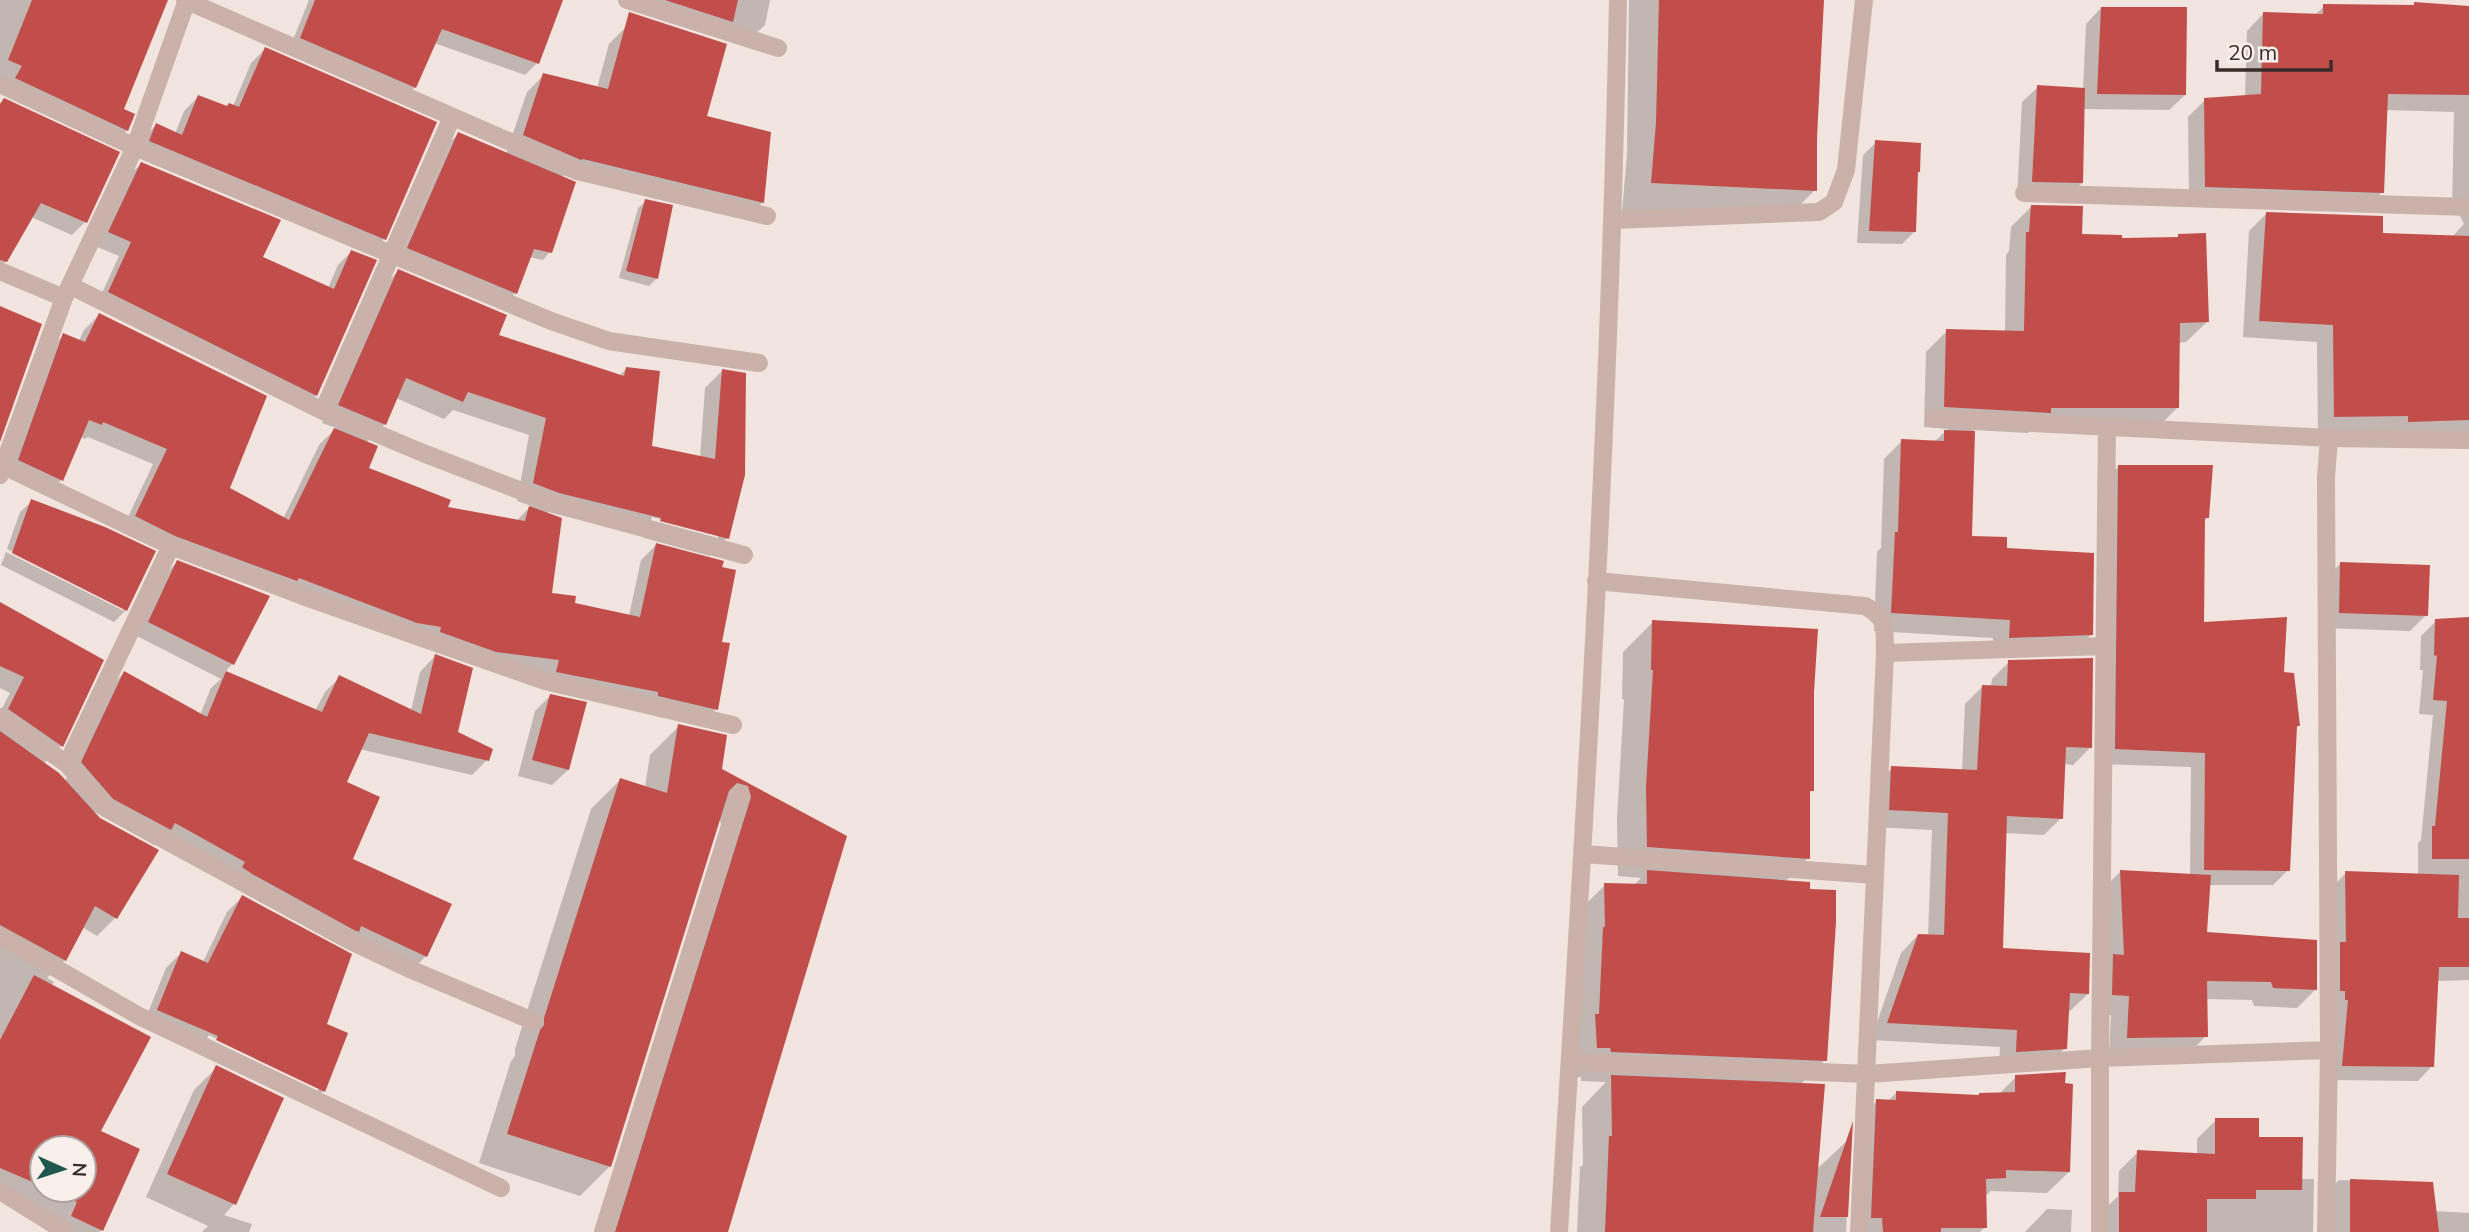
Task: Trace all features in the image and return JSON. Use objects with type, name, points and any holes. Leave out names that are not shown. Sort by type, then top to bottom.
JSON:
[{"type":"street","points":[[733,725],[545,681],[312,599],[172,546],[1,468],[68,292],[135,147],[186,0],[577,171],[767,216]]},
{"type":"street","points":[[627,0],[778,48]]},
{"type":"street","points":[[1559,1232],[1583,854],[1614,219],[1618,0]]},
{"type":"street","points":[[1614,219],[1819,212],[1834,202],[1846,170],[1864,0]]},
{"type":"street","points":[[0,84],[135,147],[551,321],[609,341],[759,363]]},
{"type":"street","points":[[323,411],[452,117]]},
{"type":"street","points":[[2024,193],[2469,207]]},
{"type":"street","points":[[0,271],[68,292],[323,411],[423,453],[555,503],[744,555]]},
{"type":"street","points":[[1934,418],[2329,438],[2469,440]]},
{"type":"street","points":[[2100,1232],[2099,1058],[2107,427]]},
{"type":"street","points":[[2326,1232],[2329,1050],[2326,477],[2329,438]]},
{"type":"street","points":[[67,764],[172,546]]},
{"type":"street","points":[[1596,581],[1864,606],[1879,614],[1884,621],[1885,653],[1868,1074],[1859,1232]]},
{"type":"street","points":[[1885,653],[2104,646]]},
{"type":"street","points":[[0,717],[67,764],[106,808],[349,940],[533,1021]]},
{"type":"street","points":[[603,1232],[740,794]]},
{"type":"street","points":[[1583,854],[1875,875]]},
{"type":"street","points":[[0,936],[139,1016],[500,1188]]},
{"type":"street","points":[[1570,1062],[1868,1074],[2099,1058],[2329,1050]]},
{"type":"street","points":[[0,1191],[66,1232]]},
{"type":"building","points":[[32,0],[168,0],[124,109],[135,114],[128,131],[15,78],[22,66],[8,60]]},
{"type":"building","points":[[315,0],[563,0],[539,64],[442,29],[416,88],[300,38]]},
{"type":"building","points":[[665,0],[738,0],[733,22]]},
{"type":"building","points":[[1659,0],[1824,0],[1817,191],[1651,183],[1656,123]]},
{"type":"building","points":[[2414,2],[2469,6],[2469,95],[2388,94],[2384,193],[2205,187],[2204,98],[2261,94],[2263,12],[2323,14],[2323,4],[2414,5]]},
{"type":"building","points":[[2101,7],[2187,7],[2186,95],[2097,94]]},
{"type":"building","points":[[629,12],[727,44],[707,116],[771,132],[764,203],[581,160],[523,135],[543,73],[608,89]]},
{"type":"building","points":[[265,47],[437,122],[386,240],[149,141],[156,123],[182,135],[198,95],[227,106],[229,103],[239,107]]},
{"type":"building","points":[[2037,85],[2085,88],[2083,183],[2032,182]]},
{"type":"building","points":[[4,98],[120,152],[87,223],[41,203],[7,262],[0,260],[0,104]]},
{"type":"building","points":[[458,132],[576,182],[552,253],[534,249],[517,294],[407,248]]},
{"type":"building","points":[[1875,140],[1921,143],[1916,232],[1869,231]]},
{"type":"building","points":[[141,162],[281,220],[263,257],[334,289],[351,250],[377,260],[317,396],[108,292],[131,242],[108,232]]},
{"type":"building","points":[[645,199],[673,205],[658,279],[626,271]]},
{"type":"building","points":[[2031,205],[2083,206],[2082,234],[2122,235],[2122,238],[2178,237],[2178,234],[2206,233],[2209,322],[2180,323],[2179,408],[2051,408],[2051,413],[1944,407],[1946,329],[2024,331],[2026,232],[2029,232]]},
{"type":"building","points":[[2266,212],[2383,216],[2383,233],[2469,236],[2469,420],[2408,422],[2408,416],[2334,417],[2333,325],[2259,321]]},
{"type":"building","points":[[398,269],[507,315],[499,335],[624,376],[626,367],[660,371],[652,446],[715,459],[722,369],[746,373],[745,475],[729,539],[660,521],[661,518],[559,493],[533,483],[546,418],[468,392],[463,402],[406,378],[386,425],[338,405]]},
{"type":"building","points":[[0,306],[42,324],[0,442]]},
{"type":"building","points":[[99,313],[267,396],[230,488],[289,520],[334,428],[378,446],[369,468],[451,500],[448,507],[525,521],[529,506],[562,518],[552,593],[576,596],[575,603],[640,617],[656,543],[724,561],[722,567],[736,570],[722,642],[730,643],[718,710],[658,696],[658,692],[556,672],[559,660],[496,652],[440,632],[441,627],[417,623],[299,578],[297,581],[175,536],[135,516],[167,449],[103,422],[102,425],[89,420],[63,481],[18,460],[63,333],[85,342]]},
{"type":"building","points":[[1944,430],[1975,431],[1972,536],[2007,537],[2007,548],[2094,553],[2093,635],[2009,638],[2010,620],[1891,613],[1895,532],[1898,532],[1901,439],[1944,441]]},
{"type":"building","points":[[2118,465],[2213,465],[2209,518],[2205,518],[2204,622],[2287,617],[2284,672],[2294,673],[2300,726],[2297,726],[2290,871],[2204,870],[2205,753],[2115,749]]},
{"type":"building","points":[[31,499],[105,527],[156,551],[127,611],[12,553]]},
{"type":"building","points":[[177,560],[270,596],[234,665],[148,622]]},
{"type":"building","points":[[2340,562],[2430,565],[2428,616],[2339,613]]},
{"type":"building","points":[[0,602],[104,660],[63,747],[8,709],[24,677],[0,666]]},
{"type":"building","points":[[2469,617],[2469,859],[2432,859],[2432,826],[2435,826],[2447,701],[2433,700],[2437,656],[2434,655],[2435,619]]},
{"type":"building","points":[[1652,620],[1818,629],[1814,692],[1814,791],[1810,791],[1810,859],[1647,847],[1646,787],[1653,670]]},
{"type":"building","points":[[435,654],[473,668],[458,732],[493,749],[489,761],[369,733],[347,782],[380,797],[353,859],[452,904],[427,957],[361,926],[359,932],[354,930],[252,874],[242,867],[245,862],[175,823],[171,830],[113,799],[81,762],[124,671],[207,717],[226,671],[322,712],[339,675],[421,714]]},
{"type":"building","points":[[2093,658],[2092,748],[2066,747],[2063,819],[2007,816],[2003,948],[2090,953],[2089,994],[2070,993],[2067,1049],[2016,1052],[2017,1030],[1887,1023],[1918,934],[1944,935],[1948,813],[1889,810],[1891,766],[1977,770],[1982,685],[2007,686],[2008,660]]},
{"type":"building","points":[[550,694],[587,702],[569,770],[532,760]]},
{"type":"building","points":[[678,724],[727,735],[722,769],[847,836],[728,1232],[615,1232],[751,797],[748,786],[737,783],[729,791],[611,1167],[507,1134],[540,1030],[544,1025],[620,778],[667,793]]},
{"type":"building","points":[[0,731],[59,773],[100,818],[159,850],[117,919],[95,906],[66,961],[0,925]]},
{"type":"building","points":[[1647,870],[1810,882],[1810,889],[1836,890],[1827,1061],[1611,1052],[1610,1048],[1597,1048],[1595,1014],[1599,1014],[1605,927],[1604,883],[1647,884]]},
{"type":"building","points":[[2120,870],[2211,875],[2207,932],[2317,940],[2317,990],[2273,988],[2271,982],[2207,981],[2208,1037],[2127,1038],[2129,996],[2112,995],[2113,954],[2124,955]]},
{"type":"building","points":[[2345,871],[2459,875],[2458,918],[2469,918],[2469,967],[2439,967],[2434,1067],[2342,1066],[2348,1000],[2345,1000],[2345,991],[2340,991],[2340,942],[2346,942]]},
{"type":"building","points":[[242,895],[352,954],[327,1024],[348,1033],[325,1092],[216,1040],[218,1036],[157,1010],[181,951],[208,963]]},
{"type":"building","points":[[34,975],[151,1037],[101,1131],[140,1149],[103,1231],[71,1216],[76,1204],[98,1204],[98,1134],[28,1134],[28,1180],[0,1168],[0,1040]]},
{"type":"building","points":[[216,1065],[284,1098],[236,1205],[167,1174]]},
{"type":"building","points":[[2066,1072],[2065,1083],[2073,1084],[2070,1172],[2006,1170],[2006,1178],[1986,1179],[1987,1228],[1941,1228],[1941,1232],[1883,1232],[1882,1218],[1871,1218],[1876,1099],[1896,1100],[1896,1091],[1979,1095],[2015,1092],[2015,1075]]},
{"type":"building","points":[[1611,1075],[1825,1084],[1813,1232],[1605,1232],[1609,1136],[1612,1136]]},
{"type":"building","points":[[2215,1118],[2259,1118],[2259,1137],[2303,1137],[2302,1190],[2256,1190],[2256,1199],[2207,1199],[2207,1232],[2119,1232],[2119,1192],[2135,1192],[2137,1150],[2215,1154]]},
{"type":"building","points":[[1853,1121],[1848,1217],[1820,1217]]},
{"type":"building","points":[[2350,1179],[2433,1182],[2439,1232],[2350,1232]]}]
